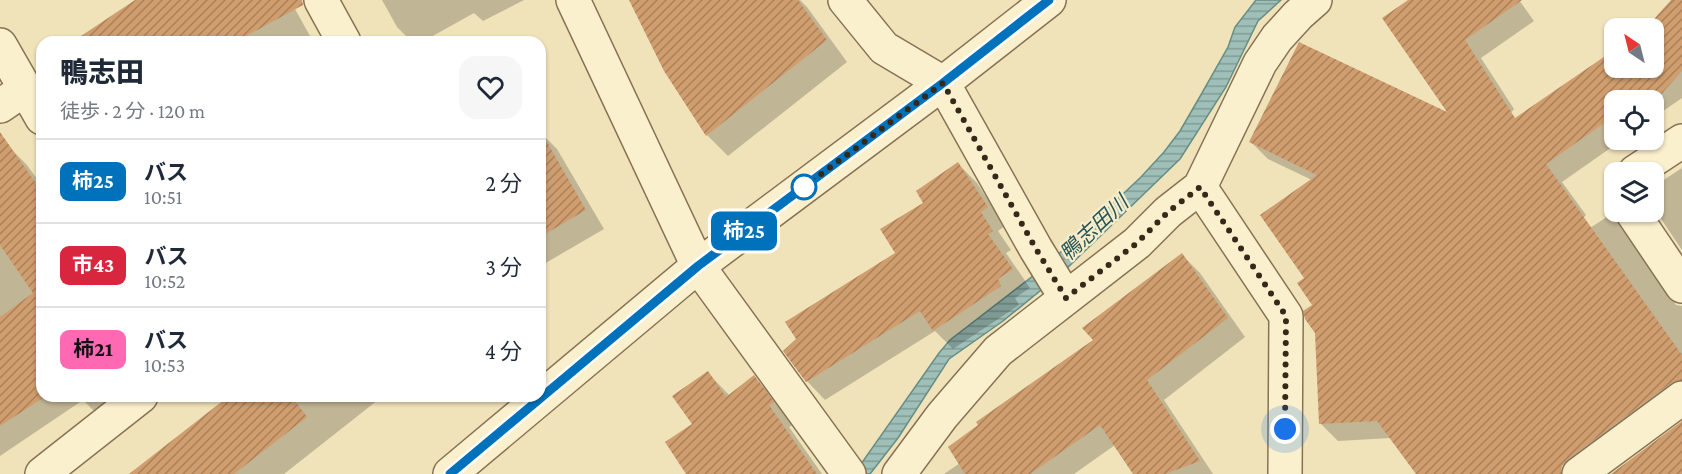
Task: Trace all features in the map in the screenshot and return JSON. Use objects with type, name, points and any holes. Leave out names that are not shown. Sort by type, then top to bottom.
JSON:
[{"type":"street","points":[[321,0],[341,36]]},
{"type":"street","points":[[573,0],[698,266],[849,474]]},
{"type":"street","points":[[845,0],[884,48],[943,83],[1036,249],[1064,293]]},
{"type":"street","points":[[546,397],[698,266],[943,83],[1049,0]]},
{"type":"street","points":[[899,474],[942,416],[998,351],[1064,293],[1137,243],[1168,212],[1200,187],[1260,63],[1277,38],[1315,0]]},
{"type":"street","points":[[0,45],[13,98],[36,114]]},
{"type":"street","points":[[1650,162],[1682,141]]},
{"type":"street","points":[[1200,187],[1286,316],[1285,474]]},
{"type":"street","points":[[1639,222],[1682,286]]},
{"type":"street","points":[[1579,474],[1682,398]]},
{"type":"street","points":[[42,474],[133,402]]},
{"type":"street","points":[[461,470],[540,402]]},
{"type":"water","name":"鴨志田川","points":[[1256,0],[1281,0],[1258,21],[1226,87],[1180,159],[1062,273],[1003,321],[949,359],[898,438],[870,474],[854,474],[950,340],[1038,272],[1141,177],[1164,152],[1180,131],[1202,93],[1228,47],[1235,27]]},
{"type":"building","points":[[135,0],[302,0],[303,5],[246,36],[81,36]]},
{"type":"building","points":[[629,0],[798,0],[827,40],[706,136],[664,71]]},
{"type":"building","points":[[1408,0],[1522,0],[1465,40],[1515,118],[1604,57],[1604,78],[1664,78],[1664,18],[1655,18],[1671,0],[1682,0],[1682,71],[1664,91],[1604,90],[1604,123],[1546,164],[1682,355],[1682,380],[1671,383],[1568,459],[1562,466],[1561,474],[1416,474],[1377,421],[1319,424],[1315,333],[1305,319],[1303,311],[1312,305],[1297,283],[1304,278],[1260,215],[1317,175],[1249,142],[1299,42],[1447,112],[1382,18]]},
{"type":"building","points":[[0,132],[36,183],[37,402],[0,426],[0,317],[33,293],[0,245]]},
{"type":"building","points":[[546,140],[586,210],[546,233]]},
{"type":"building","points":[[958,162],[988,207],[981,212],[993,231],[988,234],[1013,269],[998,279],[1001,286],[933,331],[920,311],[806,382],[783,351],[796,339],[785,322],[895,253],[880,229],[923,203],[916,191]]},
{"type":"building","points":[[1182,253],[1228,318],[1147,380],[1200,461],[1165,474],[1133,474],[1100,425],[1030,474],[965,474],[948,447],[978,425],[976,422],[1093,340],[1082,328]]},
{"type":"building","points":[[708,371],[726,397],[754,375],[774,402],[769,405],[817,474],[686,474],[665,442],[692,424],[672,396]]},
{"type":"building","points":[[221,402],[296,402],[307,417],[234,474],[129,474]]},
{"type":"building","points":[[1682,421],[1682,474],[1611,474]]},
{"type":"bus line","name":"柿25","points":[[546,394],[698,266],[943,83],[1049,0]]},
{"type":"bus line","name":"柿25","points":[[450,474],[536,402]]},
{"type":"route","points":[[804,187],[943,83],[1066,298],[1137,243],[1168,212],[1200,187],[1286,316],[1285,429]]}]
